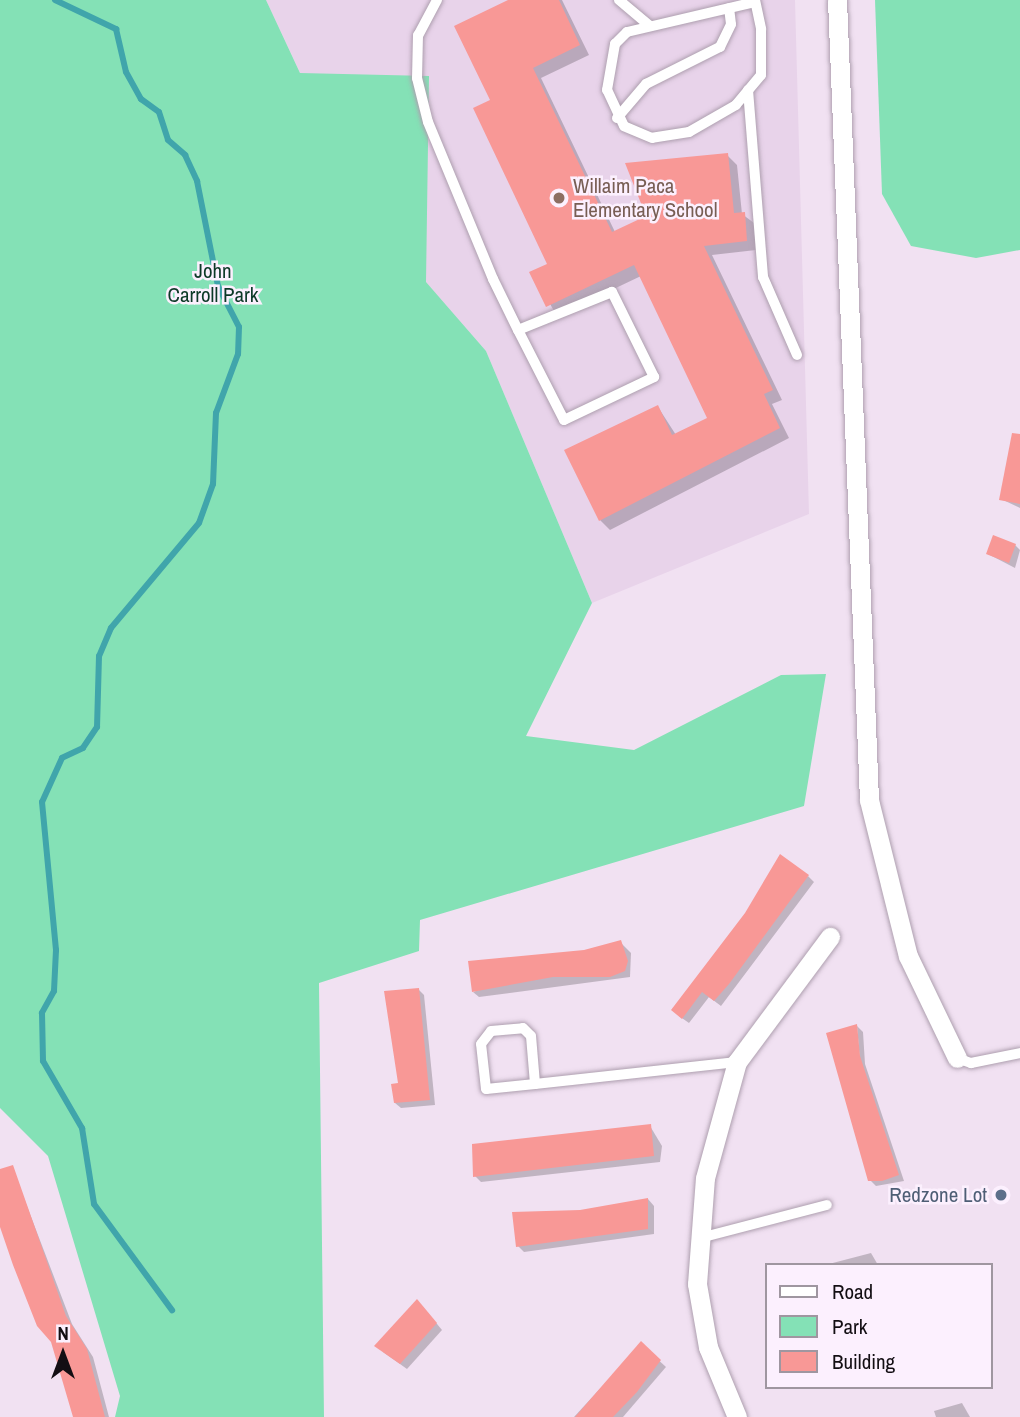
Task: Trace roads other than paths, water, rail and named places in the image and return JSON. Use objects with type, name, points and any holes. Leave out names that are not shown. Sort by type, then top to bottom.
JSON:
[{"type":"street","points":[[837,0],[869,800],[908,956],[957,1058]]},
{"type":"street","points":[[737,1417],[708,1346],[697,1284],[705,1178],[737,1062],[830,937]]},
{"type":"lane","points":[[437,0],[418,35],[417,78],[428,122],[518,330],[564,420],[654,377],[612,292],[518,330]]},
{"type":"lane","points":[[619,0],[649,24]]},
{"type":"lane","points":[[755,1],[761,75],[736,105],[689,132],[652,138],[617,118],[607,90],[615,44],[649,24],[755,1]]},
{"type":"lane","points":[[617,118],[646,83],[720,47],[731,24],[729,8]]},
{"type":"lane","points":[[748,90],[763,277],[797,355]]},
{"type":"lane","points":[[535,1084],[531,1036],[523,1028],[491,1031],[481,1044],[486,1089],[535,1084],[737,1062]]},
{"type":"lane","points":[[957,1058],[971,1063],[1020,1053]]},
{"type":"lane","points":[[700,1238],[827,1205]]},
{"type":"waterway","points":[[55,0],[116,29],[126,72],[141,99],[159,112],[168,140],[185,155],[197,181],[218,286],[239,327],[238,354],[216,413],[213,484],[199,523],[111,628],[99,656],[97,727],[83,748],[62,758],[42,802],[56,950],[54,991],[42,1013],[43,1061],[82,1128],[94,1204],[172,1310]]},
{"type":"place","name":"Willaim Paca Elementary School","points":[[559,198]]},
{"type":"place","name":"Redzone Lot","points":[[1001,1195]]},
{"type":"park label","name":"John Carroll Park","points":[[213,283]]}]
